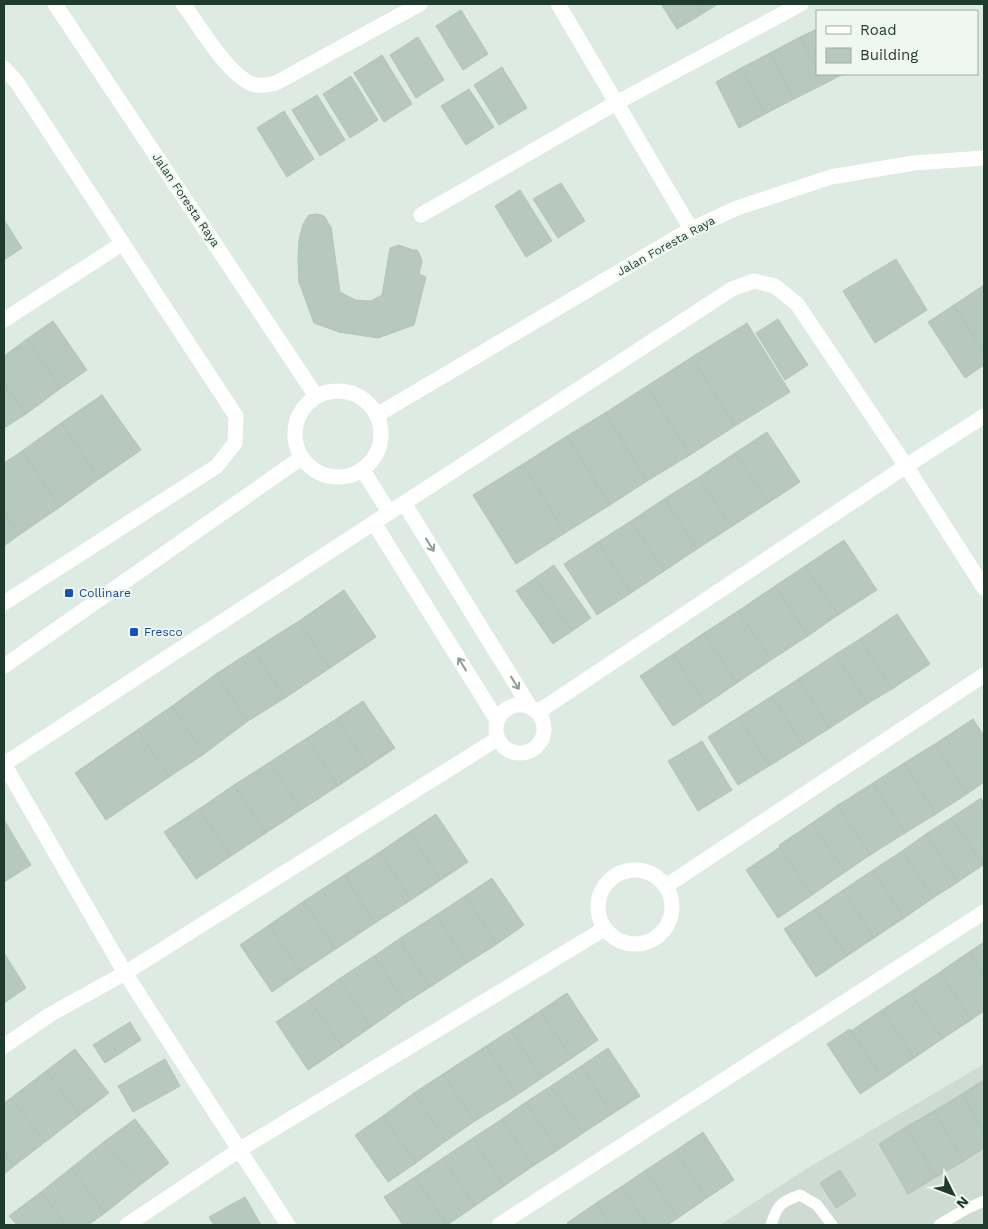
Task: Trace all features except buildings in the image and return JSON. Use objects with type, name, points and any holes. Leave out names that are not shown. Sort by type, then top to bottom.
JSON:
[{"type":"street","name":"Jalan Foresta Raya","points":[[55,4],[316,396]]},
{"type":"street","points":[[183,4],[237,75],[250,84],[262,86],[276,83],[420,4]]},
{"type":"street","points":[[558,4],[691,229]]},
{"type":"street","points":[[421,215],[616,103],[801,4]]},
{"type":"street","points":[[4,68],[16,81],[236,416],[235,443],[218,466],[4,603]]},
{"type":"street","name":"Jalan Foresta Raya","points":[[377,415],[691,229],[737,208],[830,177],[914,163],[984,158]]},
{"type":"street","points":[[4,320],[123,243]]},
{"type":"street","points":[[288,1225],[125,973],[4,764],[732,289],[754,281],[775,286],[797,304],[906,466],[984,588]]},
{"type":"street","points":[[333,390],[351,392],[366,401],[377,415],[381,430],[380,445],[373,459],[362,469],[347,476],[329,476],[314,470],[301,458],[295,442],[295,424],[303,408],[316,396],[333,390]]},
{"type":"street","points":[[534,709],[984,416]]},
{"type":"street","points":[[4,666],[301,458]]},
{"type":"street","points":[[362,469],[389,512]]},
{"type":"street","points":[[404,503],[534,709],[543,720],[544,730],[542,739],[536,747],[528,752],[519,753],[502,747],[497,739],[495,729],[497,720],[502,712],[510,706],[520,704],[534,709]]},
{"type":"street","points":[[374,523],[497,720]]},
{"type":"street","points":[[666,886],[984,675]]},
{"type":"street","points":[[4,1046],[51,1014],[125,973],[497,739]]},
{"type":"street","points":[[637,869],[654,874],[666,886],[672,899],[672,913],[666,927],[656,937],[643,943],[628,944],[614,939],[604,929],[597,913],[598,896],[606,881],[620,872],[637,869]]},
{"type":"street","points":[[499,1225],[984,912]]},
{"type":"street","points":[[127,1225],[239,1150],[604,929]]},
{"type":"lane","points":[[771,1225],[775,1213],[784,1201],[800,1196],[817,1205],[832,1225]]},
{"type":"lane","points":[[939,1225],[984,1201]]},
{"type":"shaded area","points":[[984,1064],[984,1225],[720,1225],[806,1169]]},
{"type":"place","name":"Collinare","points":[[69,593]]},
{"type":"place","name":"Fresco","points":[[134,632]]}]
